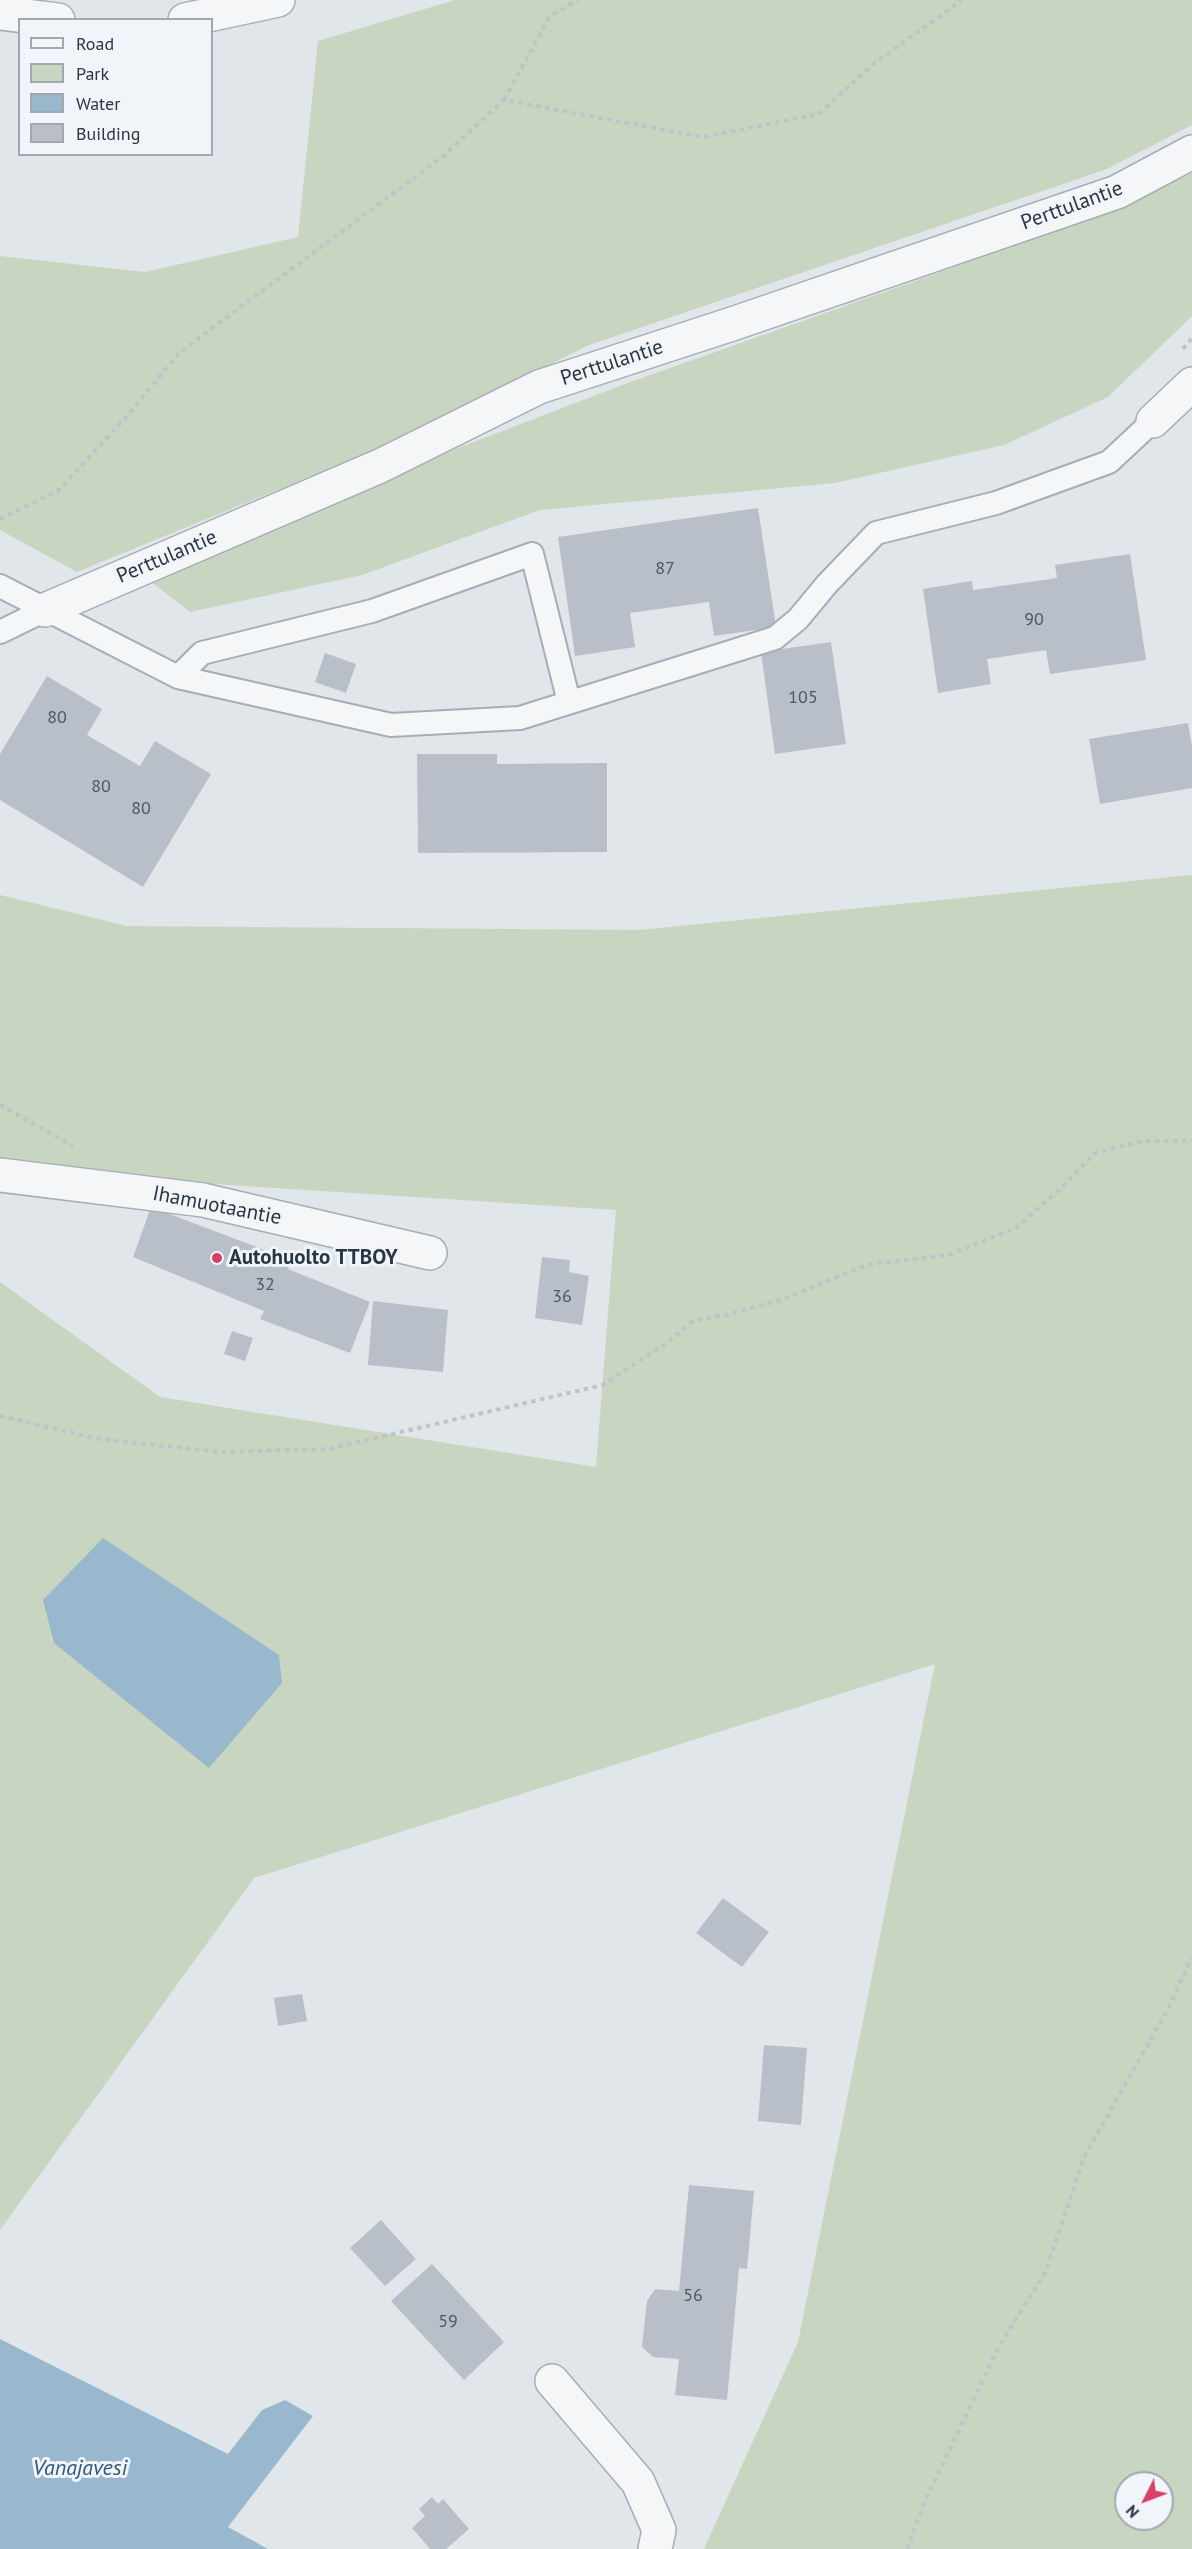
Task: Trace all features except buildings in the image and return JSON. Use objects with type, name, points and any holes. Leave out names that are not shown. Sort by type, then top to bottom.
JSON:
[{"type":"street","points":[[195,18],[278,0]]},
{"type":"street","points":[[0,13],[48,12]]},
{"type":"street","name":"Perttulantie","points":[[45,610],[380,466],[539,387],[735,323],[1117,192],[1192,153]]},
{"type":"street","points":[[1153,421],[1192,384]]},
{"type":"street","name":"Ihamuotaantie","points":[[0,1174],[203,1200],[430,1253]]},
{"type":"street","points":[[552,2381],[638,2482],[659,2530],[655,2549]]},
{"type":"lane","points":[[0,586],[178,677],[392,725],[520,718],[775,638],[798,619],[827,584],[876,533],[996,503],[1109,462],[1153,421]]},
{"type":"lane","points":[[178,677],[202,653],[372,612],[532,554],[569,702]]},
{"type":"lane","points":[[0,632],[45,610]]},
{"type":"path","points":[[0,519],[58,491],[127,416],[179,353],[442,157],[504,100],[550,16],[578,0]]},
{"type":"path","points":[[504,100],[703,137],[819,114],[872,65],[962,0]]},
{"type":"path","points":[[0,1105],[78,1150]]},
{"type":"path","points":[[0,1416],[99,1439],[221,1452],[339,1447],[603,1385],[669,1342],[693,1321],[782,1300],[866,1265],[948,1255],[1016,1228],[1060,1189],[1095,1153],[1143,1141],[1192,1141]]},
{"type":"path","points":[[907,2549],[925,2501],[999,2346],[1045,2272],[1085,2155],[1167,2011],[1192,1957]]},
{"type":"green space","points":[[455,0],[1192,0],[1192,125],[1107,169],[589,345],[400,440],[77,572],[0,530],[0,256],[145,272],[298,237],[318,41]]},
{"type":"green space","points":[[1192,173],[1192,316],[1108,397],[1004,445],[835,483],[540,510],[362,575],[190,612],[153,583],[432,458],[625,384],[1118,209]]},
{"type":"green space","points":[[1192,875],[1192,2549],[704,2549],[798,2342],[935,1664],[254,1878],[0,2230],[0,1282],[160,1397],[596,1467],[616,1210],[43,1173],[0,1161],[0,895],[127,926],[639,930]]},
{"type":"water","points":[[103,1538],[279,1655],[282,1683],[209,1768],[54,1643],[43,1600]]},
{"type":"water","name":"Vanajavesi","points":[[0,2339],[228,2454],[262,2410],[285,2400],[313,2416],[228,2527],[268,2549],[0,2549]]},
{"type":"place","name":"Autohuolto TTBOY","points":[[217,1258]]}]
